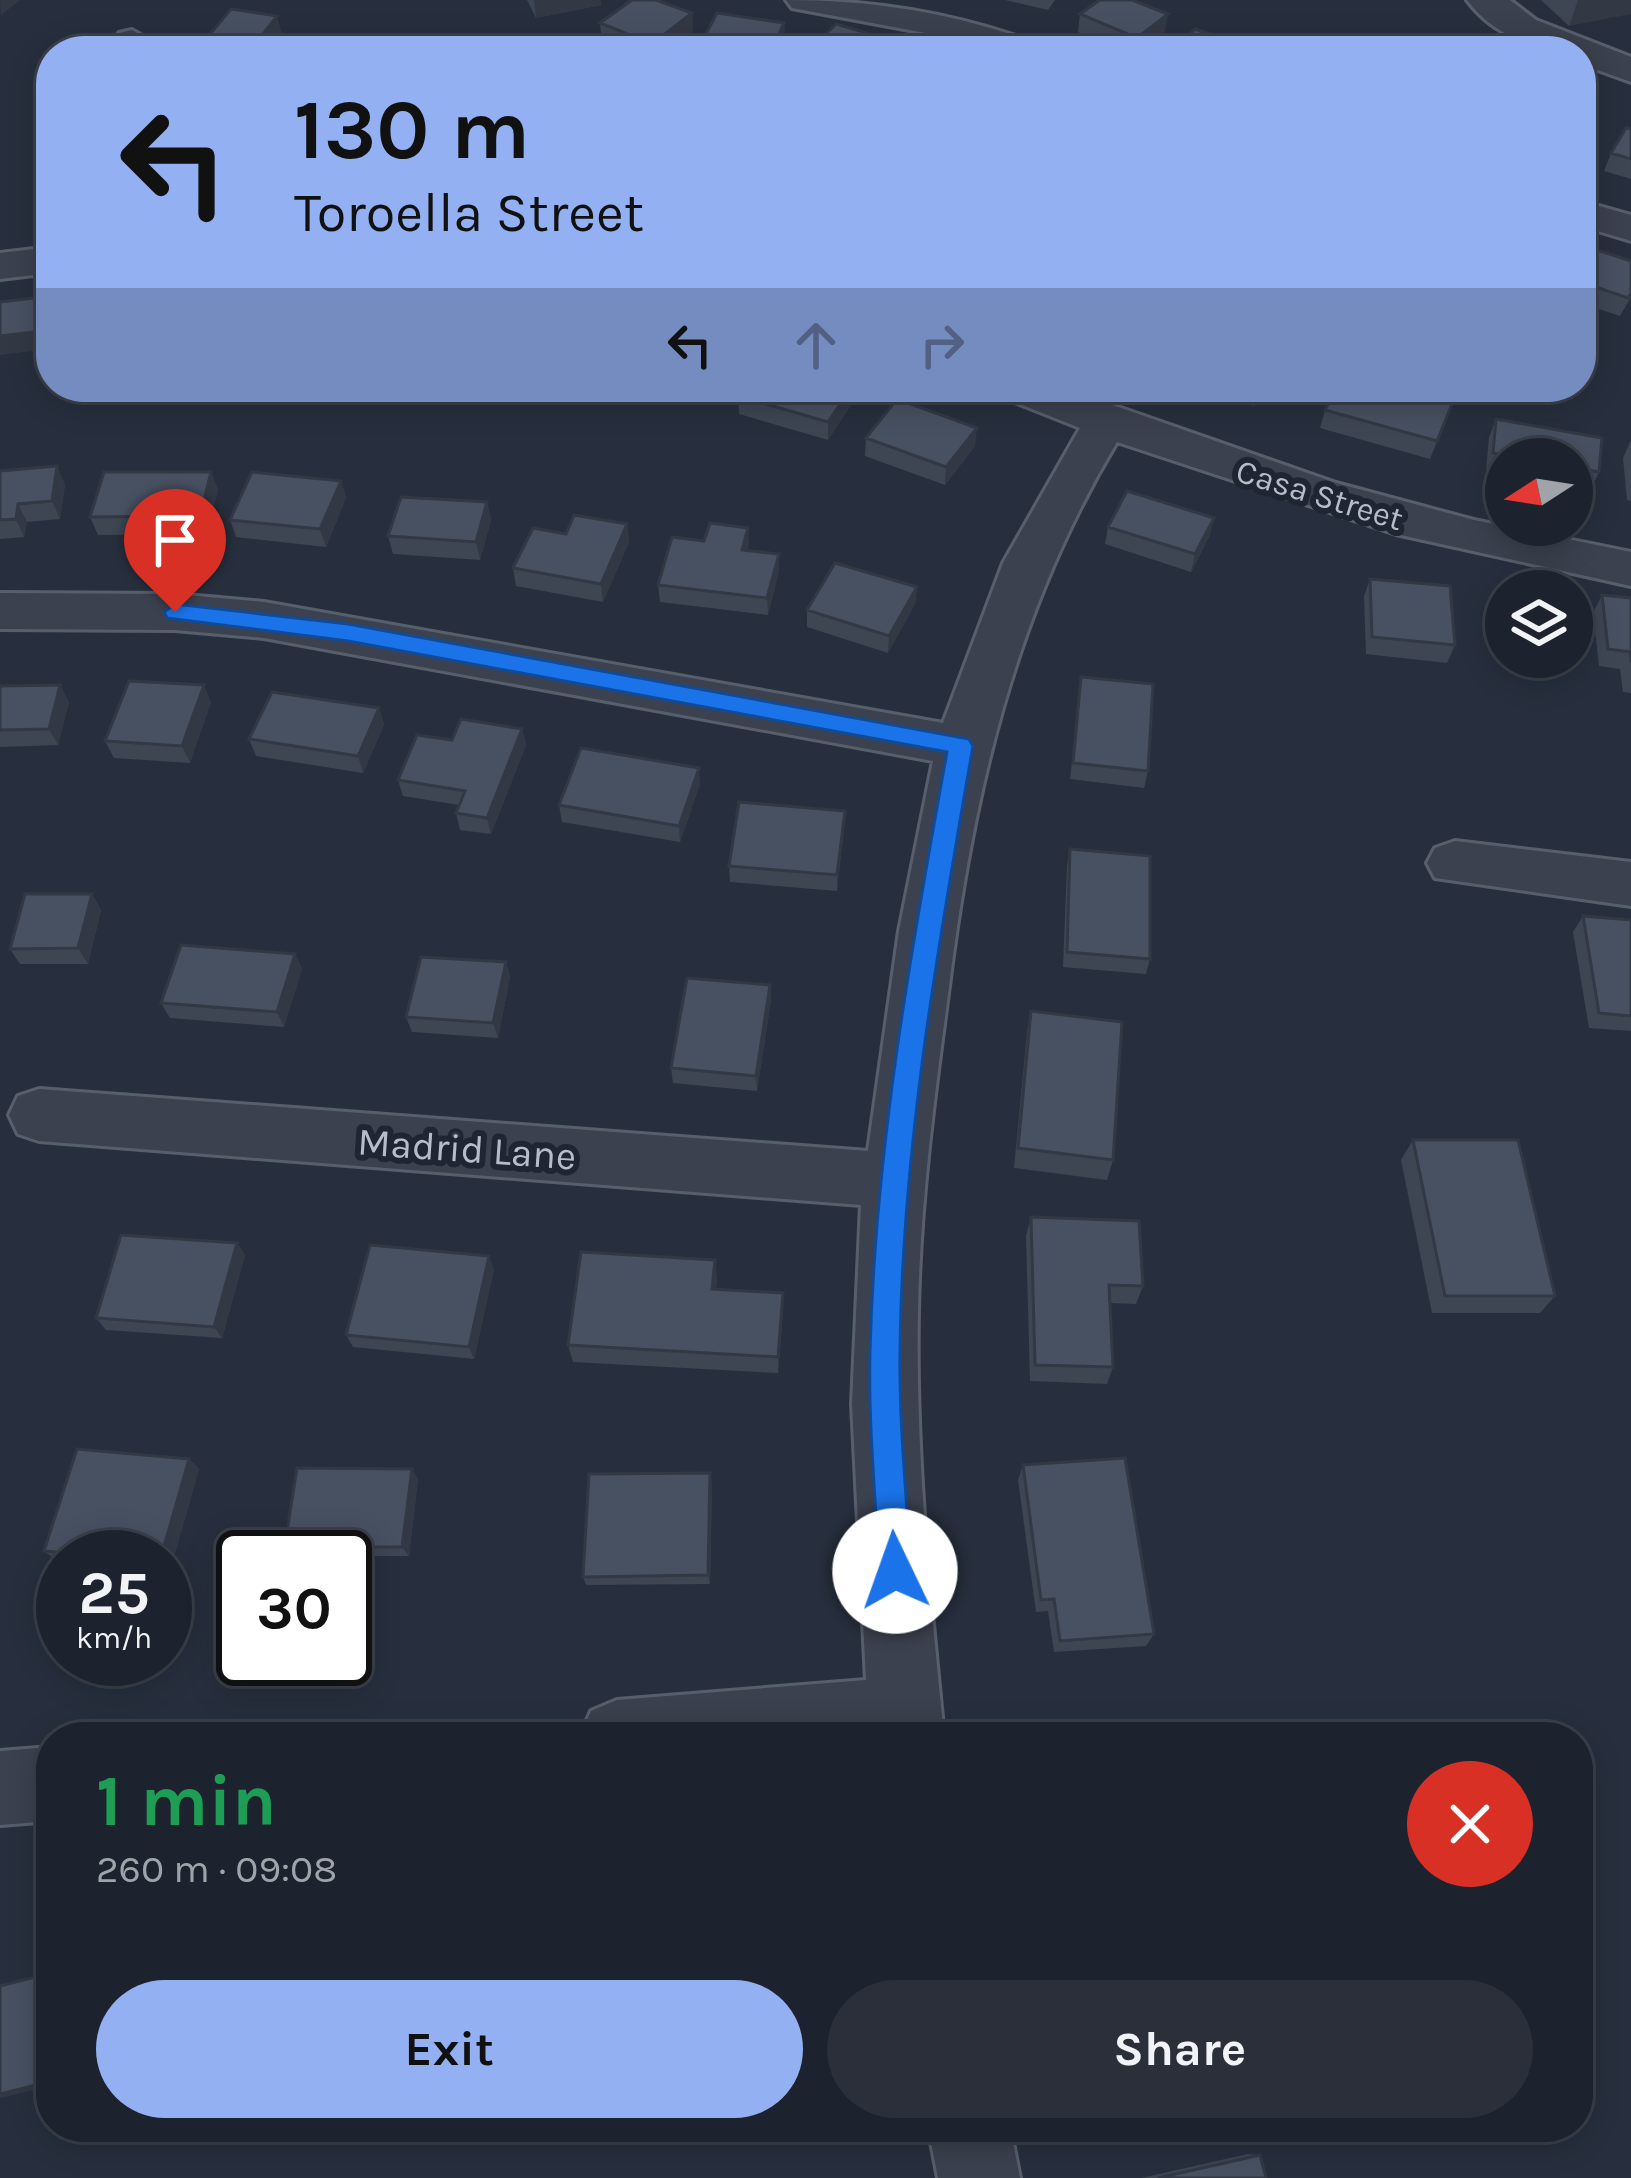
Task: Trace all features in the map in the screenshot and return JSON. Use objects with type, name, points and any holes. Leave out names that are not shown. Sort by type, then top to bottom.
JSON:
[{"type":"street","points":[[805,0],[955,27],[981,36]]},
{"type":"street","points":[[1486,0],[1523,28],[1543,36]]},
{"type":"street","points":[[1596,57],[1631,70]]},
{"type":"street","points":[[1596,217],[1631,227]]},
{"type":"street","points":[[0,266],[36,262]]},
{"type":"street","name":"Casa Street","points":[[1056,402],[1307,492],[1448,532],[1631,568]]},
{"type":"street","points":[[906,1722],[885,1354],[895,1180],[923,954],[961,746],[989,650],[1032,543],[1106,422]]},
{"type":"street","points":[[0,611],[130,610],[264,620],[961,746]]},
{"type":"street","points":[[1455,863],[1631,884]]},
{"type":"street","name":"Madrid Lane","points":[[39,1115],[895,1180]]},
{"type":"street","points":[[0,1788],[36,1785]]},
{"type":"street","points":[[972,2142],[979,2178]]},
{"type":"building","points":[[632,0],[656,0],[692,13],[662,36],[632,36],[600,23]]},
{"type":"building","points":[[1100,0],[1132,0],[1168,14],[1140,36],[1132,36],[1080,14]]},
{"type":"building","points":[[231,9],[277,16],[262,36],[208,36]]},
{"type":"building","points":[[717,13],[784,23],[778,36],[705,36]]},
{"type":"building","points":[[836,24],[877,36],[824,36]]},
{"type":"building","points":[[1195,29],[1215,36],[1188,36]]},
{"type":"building","points":[[1626,128],[1631,129],[1631,159],[1611,153]]},
{"type":"building","points":[[1596,250],[1631,261],[1628,298],[1596,287]]},
{"type":"building","points":[[36,298],[36,332],[0,336],[0,302]]},
{"type":"building","points":[[759,402],[842,402],[828,422]]},
{"type":"building","points":[[895,402],[977,428],[946,467],[866,438]]},
{"type":"building","points":[[1329,402],[1452,404],[1437,441],[1325,410]]},
{"type":"building","points":[[1496,419],[1602,438],[1599,472],[1593,471],[1593,438],[1494,438]]},
{"type":"building","points":[[57,466],[52,501],[18,504],[16,519],[0,520],[0,471]]},
{"type":"building","points":[[104,472],[211,472],[200,516],[90,517]]},
{"type":"building","points":[[252,472],[341,481],[320,529],[230,520]]},
{"type":"building","points":[[1127,491],[1214,518],[1195,554],[1108,527]]},
{"type":"building","points":[[401,497],[487,502],[476,542],[388,536]]},
{"type":"building","points":[[574,515],[627,524],[601,584],[513,568],[533,528],[566,534]]},
{"type":"building","points":[[710,523],[748,528],[742,550],[779,554],[767,598],[658,585],[672,537],[704,541]]},
{"type":"building","points":[[835,563],[917,587],[889,636],[807,610]]},
{"type":"building","points":[[1370,579],[1450,586],[1455,645],[1372,637]]},
{"type":"building","points":[[1602,595],[1631,598],[1631,662],[1630,652],[1608,649]]},
{"type":"building","points":[[1081,677],[1153,684],[1148,771],[1073,763]]},
{"type":"building","points":[[129,681],[204,685],[182,746],[105,741]]},
{"type":"building","points":[[60,685],[49,729],[0,730],[0,686]]},
{"type":"building","points":[[272,692],[379,708],[358,756],[249,739]]},
{"type":"building","points":[[461,719],[522,729],[487,818],[456,813],[465,791],[398,780],[417,735],[452,740]]},
{"type":"building","points":[[581,748],[699,768],[679,826],[559,805]]},
{"type":"building","points":[[739,802],[845,811],[837,875],[729,866]]},
{"type":"building","points":[[1070,849],[1150,856],[1150,959],[1067,952]]},
{"type":"building","points":[[25,894],[92,894],[78,948],[10,949]]},
{"type":"building","points":[[1583,916],[1631,920],[1631,1016],[1599,1013]]},
{"type":"building","points":[[181,945],[295,954],[277,1012],[161,1003]]},
{"type":"building","points":[[421,957],[506,962],[493,1023],[406,1017]]},
{"type":"building","points":[[687,978],[770,985],[756,1076],[671,1068]]},
{"type":"building","points":[[1031,1011],[1122,1022],[1113,1160],[1018,1148]]},
{"type":"building","points":[[1413,1140],[1518,1140],[1555,1296],[1445,1296]]},
{"type":"building","points":[[1031,1217],[1139,1221],[1143,1286],[1109,1285],[1113,1367],[1035,1365]]},
{"type":"building","points":[[121,1235],[237,1243],[214,1327],[96,1318]]},
{"type":"building","points":[[370,1245],[489,1256],[469,1347],[346,1335]]},
{"type":"building","points":[[581,1252],[715,1260],[712,1289],[783,1293],[778,1357],[568,1345]]},
{"type":"building","points":[[77,1449],[189,1459],[169,1530],[51,1530]]},
{"type":"building","points":[[1125,1458],[1154,1634],[1060,1641],[1054,1599],[1041,1600],[1023,1465]]},
{"type":"building","points":[[297,1468],[412,1469],[402,1547],[372,1547],[372,1530],[287,1530]]},
{"type":"building","points":[[710,1473],[708,1575],[583,1577],[589,1474]]},
{"type":"building","points":[[36,1977],[36,2085],[0,2094],[0,1986]]},
{"type":"building","points":[[1260,2155],[1266,2178],[1158,2178]]},
{"type":"route","points":[[175,612],[348,632],[961,746],[923,954],[895,1180],[885,1354],[895,1571]]}]
